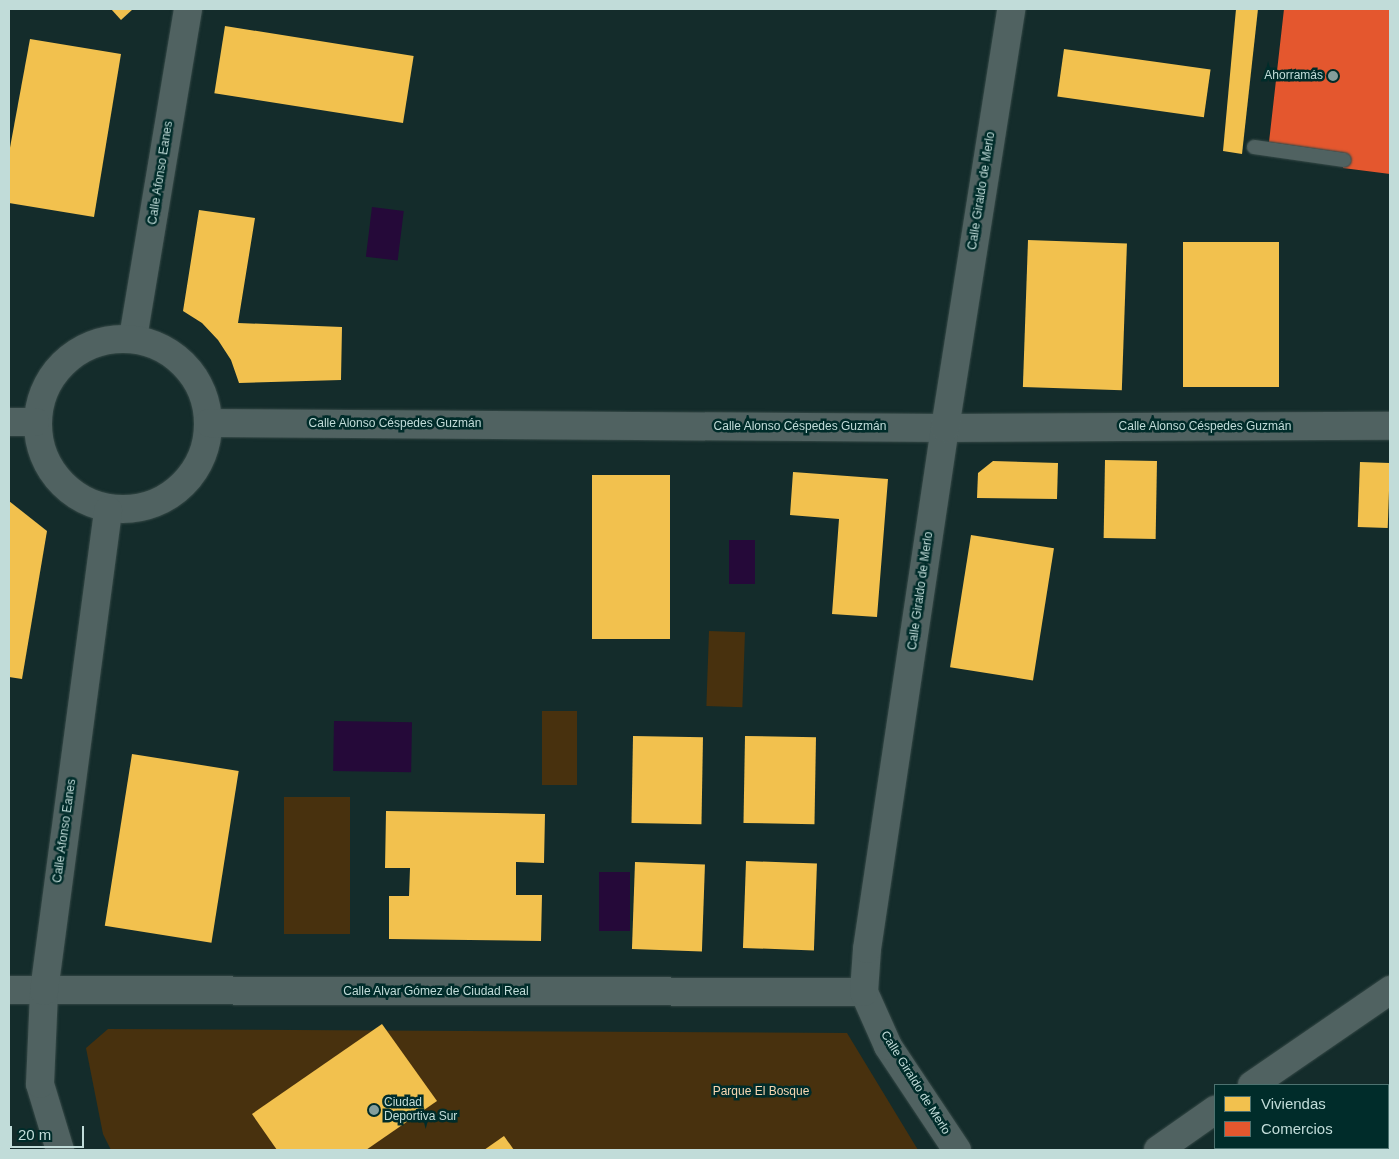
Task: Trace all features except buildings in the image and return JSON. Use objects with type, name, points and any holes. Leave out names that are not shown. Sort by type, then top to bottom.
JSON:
[{"type":"street","name":"Calle Afonso Eanes","points":[[133,338],[188,9]]},
{"type":"street","name":"Calle Giraldo de Merlo","points":[[957,1150],[888,1046],[864,992],[867,949],[945,428],[1011,9]]},
{"type":"street","points":[[133,338],[159,346],[181,362],[199,384],[209,423],[207,444],[200,463],[174,493],[145,508],[108,510],[81,500],[58,479],[40,447],[22,422],[42,396],[54,372],[77,351],[104,339],[133,338]]},
{"type":"street","name":"Calle Alonso Céspedes Guzmán","points":[[209,423],[945,428],[1390,426]]},
{"type":"street","name":"Calle Afonso Eanes","points":[[59,1149],[40,1084],[44,991],[108,510]]},
{"type":"street","name":"Calle Alvar Gómez de Ciudad Real","points":[[9,990],[864,992]]},
{"type":"street","points":[[1253,1084],[1390,990]]},
{"type":"street","points":[[1158,1150],[1214,1111]]},
{"type":"lane","points":[[1254,147],[1344,160]]},
{"type":"green space","points":[[709,631],[745,632],[742,707],[706,706]]},
{"type":"green space","points":[[542,711],[577,711],[577,785],[542,785]]},
{"type":"green space","points":[[284,797],[350,797],[350,934],[284,934]]},
{"type":"green space","name":"Ciudad Deportiva Sur","points":[[108,1029],[847,1033],[918,1150],[111,1150],[103,1134],[86,1048]]},
{"type":"shaded area","points":[[372,207],[404,211],[398,261],[366,257]]},
{"type":"shaded area","points":[[729,540],[755,540],[755,584],[729,584]]},
{"type":"shaded area","points":[[334,721],[412,722],[411,772],[333,771]]},
{"type":"shaded area","points":[[599,872],[630,872],[630,931],[599,931]]},
{"type":"place","name":"Ahorramás","points":[[1333,76]]},
{"type":"place","name":"Ciudad Deportiva Sur","points":[[374,1110]]},
{"type":"park label","name":"Parque El Bosque","points":[[761,1092]]}]
